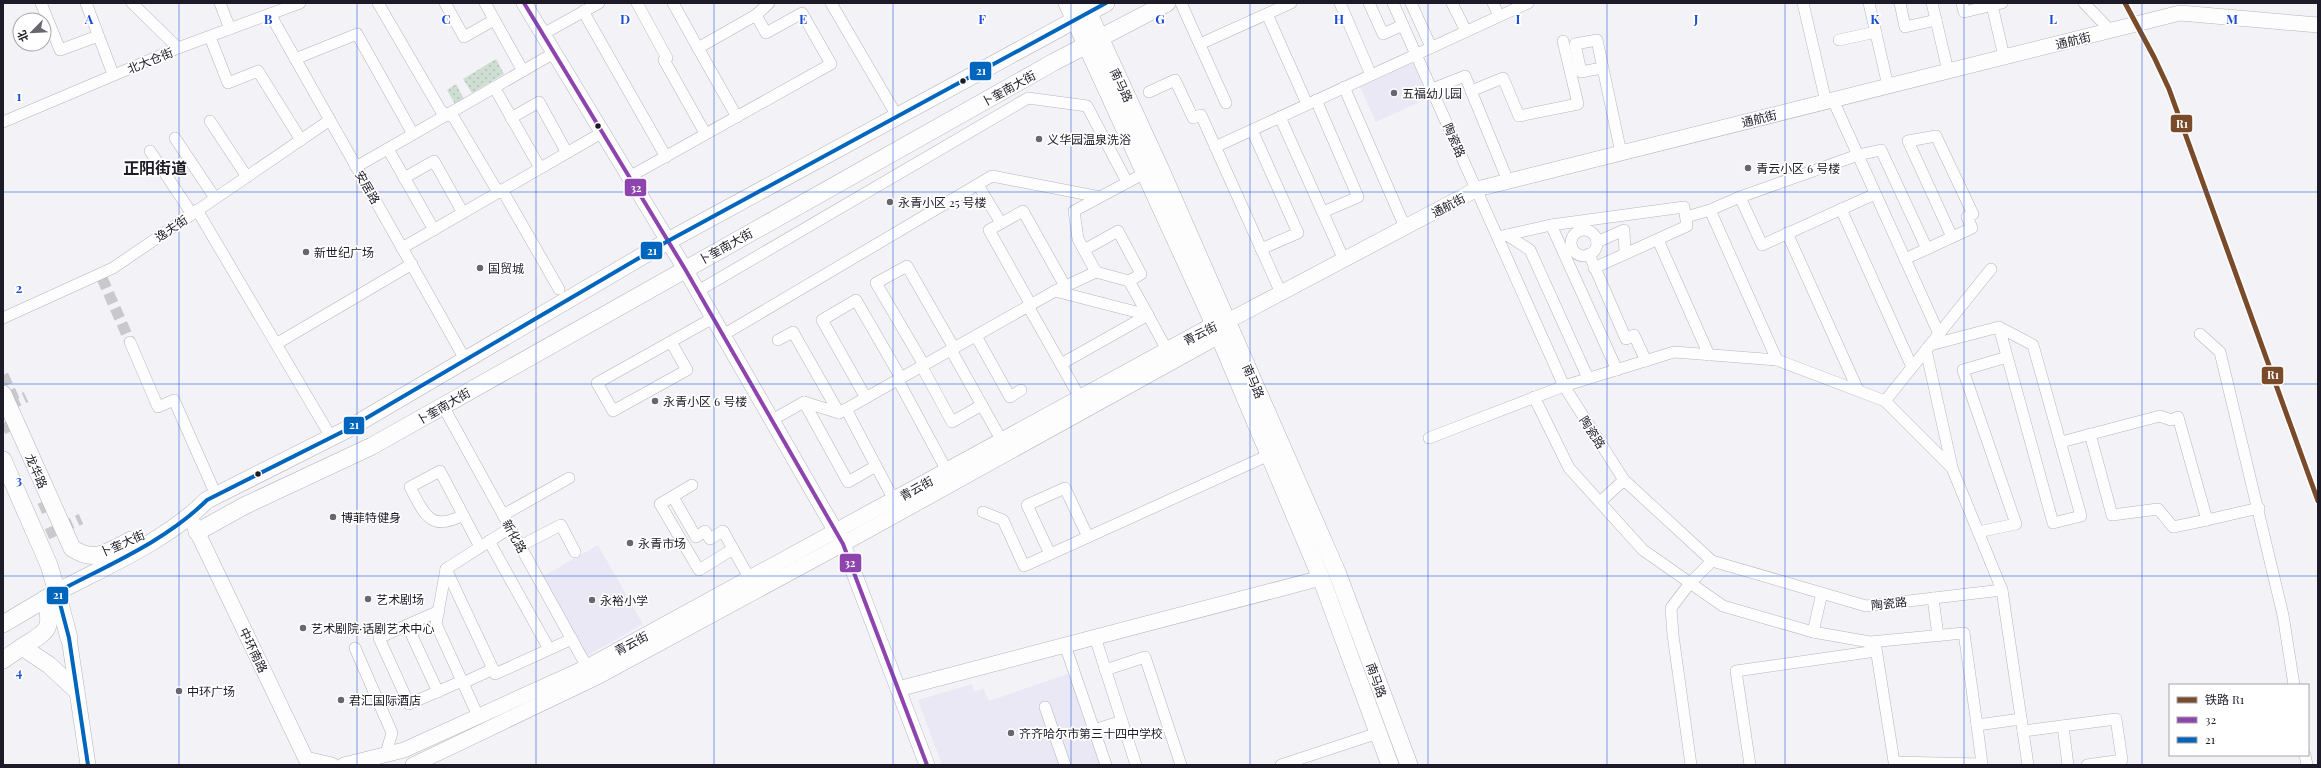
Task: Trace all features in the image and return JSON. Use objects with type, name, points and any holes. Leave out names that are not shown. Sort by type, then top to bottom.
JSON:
[{"type":"main road","points":[[524,3],[698,291],[840,538],[927,765]]},
{"type":"main road","name":"南马路","points":[[1067,3],[1082,12],[1145,173],[1337,572],[1409,765]]},
{"type":"main road","points":[[194,524],[207,500],[331,437],[466,361],[668,241],[897,116],[1082,12],[1106,3]]},
{"type":"main road","name":"卜奎南大街","points":[[194,524],[244,506],[372,446],[1093,41],[1167,3]]},
{"type":"main road","name":"通航街","points":[[1220,327],[1477,189],[2180,13],[2318,25]]},
{"type":"main road","name":"南马路","points":[[1093,41],[1220,327],[1269,455],[1321,578],[1390,765]]},
{"type":"main road","name":"青云街","points":[[344,765],[387,760],[404,750],[587,666],[750,579],[840,538],[894,500],[1167,350],[1220,327]]},
{"type":"main road","name":"青云街","points":[[412,765],[599,676],[840,538],[1220,327]]},
{"type":"main road","name":"龙华路","points":[[3,394],[72,548]]},
{"type":"main road","points":[[3,460],[49,565],[51,595],[49,622],[46,631],[3,660]]},
{"type":"main road","name":"卜奎大街","points":[[72,548],[86,556],[102,554],[164,524],[194,524]]},
{"type":"main road","name":"卜奎大街","points":[[51,595],[167,532],[194,524]]},
{"type":"main road","name":"中环南路","points":[[194,524],[306,758],[332,765]]},
{"type":"main road","points":[[898,689],[1321,578]]},
{"type":"main road","points":[[3,624],[51,595]]},
{"type":"main road","points":[[51,595],[69,638],[88,765]]},
{"type":"main road","points":[[22,647],[49,665],[76,690]]},
{"type":"street","points":[[41,3],[60,50],[98,36]]},
{"type":"street","points":[[86,3],[114,74]]},
{"type":"street","points":[[132,3],[178,48]]},
{"type":"street","points":[[220,3],[230,29]]},
{"type":"street","points":[[378,3],[441,111],[454,118],[495,187],[505,195],[559,289]]},
{"type":"street","points":[[445,3],[464,37],[494,20]]},
{"type":"street","points":[[485,3],[523,71]]},
{"type":"street","points":[[542,34],[599,3]]},
{"type":"street","points":[[637,3],[667,58],[664,60],[705,133]]},
{"type":"street","points":[[673,3],[737,117]]},
{"type":"street","points":[[698,48],[756,15],[769,3]]},
{"type":"street","points":[[831,3],[897,116]]},
{"type":"street","points":[[1181,3],[1226,103]]},
{"type":"street","points":[[1200,44],[1291,3]]},
{"type":"street","points":[[1340,3],[1372,75]]},
{"type":"street","points":[[1368,3],[1383,34],[1403,25]]},
{"type":"street","name":"陶瓷路","points":[[1393,3],[1477,189],[1502,236],[1564,386],[1624,480],[1712,561],[1866,606],[2002,590]]},
{"type":"street","points":[[1412,3],[1431,47]]},
{"type":"street","points":[[1452,3],[1466,32]]},
{"type":"street","points":[[1493,3],[1499,16]]},
{"type":"street","points":[[1215,147],[1528,3]]},
{"type":"street","points":[[1803,3],[1829,101],[1858,155],[1939,334]]},
{"type":"street","points":[[1869,3],[1888,86]]},
{"type":"street","points":[[1900,3],[1905,27],[1936,20]]},
{"type":"street","points":[[1932,3],[1948,71]]},
{"type":"street","points":[[1962,3],[1964,12],[1997,4],[2004,57]]},
{"type":"street","points":[[2084,3],[2110,30]]},
{"type":"street","name":"北大仓街","points":[[3,122],[114,74],[178,48],[270,14],[292,4]]},
{"type":"street","points":[[583,11],[666,157]]},
{"type":"street","points":[[629,177],[831,64],[802,13],[766,33],[756,15]]},
{"type":"street","name":"安居路","points":[[270,14],[466,361]]},
{"type":"street","points":[[1267,14],[1358,197],[1323,212]]},
{"type":"street","points":[[1839,40],[1876,32]]},
{"type":"street","points":[[295,59],[357,34],[413,134]]},
{"type":"street","points":[[210,37],[228,83],[258,71],[301,140]]},
{"type":"street","points":[[1471,91],[1503,78],[1519,116],[1578,104],[1563,41]]},
{"type":"street","points":[[356,167],[554,53]]},
{"type":"street","points":[[1602,68],[1621,153]]},
{"type":"street","points":[[1432,90],[1465,76],[1508,181]]},
{"type":"street","points":[[1149,92],[1175,80],[1193,118],[1201,115],[1281,293]]},
{"type":"street","points":[[494,87],[540,168]]},
{"type":"street","points":[[1344,87],[1405,227]]},
{"type":"street","points":[[698,291],[1028,98],[1087,106],[1128,182]]},
{"type":"street","points":[[511,118],[539,102],[567,153]]},
{"type":"street","points":[[1280,117],[1344,260]]},
{"type":"street","name":"逸夫街","points":[[3,318],[101,276],[330,120]]},
{"type":"street","points":[[210,121],[246,177]]},
{"type":"street","points":[[1252,130],[1298,232],[1261,249]]},
{"type":"street","points":[[402,248],[602,132]]},
{"type":"street","points":[[1905,259],[1972,228],[1967,217],[1972,214],[1936,136],[1908,141],[1952,237]]},
{"type":"street","points":[[175,138],[215,198]]},
{"type":"street","points":[[388,149],[434,230]]},
{"type":"street","points":[[1686,217],[1710,210],[1740,197],[1858,155],[1882,150],[1926,249]]},
{"type":"street","points":[[150,151],[195,212],[331,437]]},
{"type":"street","points":[[404,178],[434,161],[463,213]]},
{"type":"street","points":[[1096,272],[1078,239],[1074,211],[1145,173]]},
{"type":"street","points":[[723,335],[992,176],[1100,197]]},
{"type":"street","points":[[978,185],[1001,223]]},
{"type":"street","points":[[1740,197],[1762,245],[1876,194]]},
{"type":"street","points":[[1502,236],[1553,230],[1684,207],[1687,226],[1594,268]]},
{"type":"street","points":[[1841,209],[1912,368]]},
{"type":"street","points":[[1710,210],[1777,360]]},
{"type":"street","points":[[1080,398],[989,230],[1023,211],[1060,289],[1148,315]]},
{"type":"street","points":[[1553,230],[1590,232],[1596,242],[1595,249],[1589,254],[1577,253],[1572,247],[1572,238],[1577,232]]},
{"type":"street","points":[[1553,230],[1617,370]]},
{"type":"street","points":[[1596,242],[1624,230],[1625,254]]},
{"type":"street","points":[[772,420],[804,402],[842,411],[1060,289],[1096,272],[1129,280],[1141,274],[1118,231],[1084,250]]},
{"type":"street","points":[[1787,234],[1858,390]]},
{"type":"street","points":[[1502,236],[1530,250],[1588,378]]},
{"type":"street","points":[[1658,240],[1709,355]]},
{"type":"street","points":[[1589,254],[1626,339],[1634,335],[1646,361]]},
{"type":"street","points":[[276,344],[412,264]]},
{"type":"street","points":[[982,405],[952,422],[923,366],[876,284],[907,266],[1002,441]]},
{"type":"street","points":[[1885,401],[1991,269]]},
{"type":"street","points":[[1129,280],[1167,350]]},
{"type":"street","points":[[866,398],[822,320],[856,300],[947,471]]},
{"type":"street","points":[[1061,364],[1148,315]]},
{"type":"street","points":[[671,342],[687,370],[613,412],[597,383],[713,318]]},
{"type":"street","points":[[1928,347],[1999,327],[2033,346],[2081,516],[2052,523],[1999,327]]},
{"type":"street","points":[[778,340],[793,332],[876,466],[894,500]]},
{"type":"street","points":[[2200,334],[2220,352],[2259,508],[2283,615],[2294,684]]},
{"type":"street","points":[[976,336],[1010,397],[1021,390]]},
{"type":"street","points":[[130,342],[158,407],[174,400],[216,495]]},
{"type":"street","points":[[1928,347],[1952,468],[2002,590],[2028,765]]},
{"type":"street","points":[[1428,438],[1564,386],[1674,352],[1777,360],[1885,401],[1952,468]]},
{"type":"street","points":[[1978,532],[2016,524],[1964,370],[2007,357]]},
{"type":"street","points":[[1534,398],[1569,468],[1643,550],[1723,606],[1813,632],[1876,646]]},
{"type":"street","points":[[804,402],[848,482],[876,466]]},
{"type":"street","name":"新化路","points":[[443,406],[587,666]]},
{"type":"street","points":[[2061,442],[2160,416],[2171,420],[2178,417],[2207,520]]},
{"type":"street","points":[[2090,434],[2112,515],[2158,509],[2173,527],[2259,508]]},
{"type":"street","points":[[983,512],[1003,520],[1024,566],[1269,455]]},
{"type":"street","points":[[463,515],[440,524],[427,517],[410,487],[440,471],[480,547]]},
{"type":"street","points":[[503,515],[569,478]]},
{"type":"street","points":[[1600,502],[1624,480]]},
{"type":"street","points":[[692,485],[660,504],[699,570],[733,549]]},
{"type":"street","points":[[1050,554],[1027,505],[1065,488],[1088,537]]},
{"type":"street","points":[[673,497],[696,537]]},
{"type":"street","points":[[520,546],[561,525],[575,552]]},
{"type":"street","points":[[478,716],[436,624],[446,569],[510,528]]},
{"type":"street","points":[[684,544],[705,531],[710,539],[723,531],[750,579]]},
{"type":"street","points":[[490,541],[549,649]]},
{"type":"street","points":[[1691,765],[1673,635],[1671,608],[1690,583],[1712,561]]},
{"type":"street","points":[[446,569],[495,674],[572,639]]},
{"type":"street","points":[[1813,632],[1822,593]]},
{"type":"street","points":[[1933,598],[1938,636]]},
{"type":"street","points":[[439,611],[379,638],[410,704],[492,669]]},
{"type":"street","points":[[407,625],[438,692]]},
{"type":"street","points":[[1750,765],[1736,671],[1876,646],[1964,633],[1982,764],[1894,762],[1876,646]]},
{"type":"street","points":[[1095,637],[1136,765]]},
{"type":"street","points":[[1064,645],[1106,765]]},
{"type":"street","points":[[356,648],[392,733],[387,760]]},
{"type":"street","points":[[1106,670],[1145,657],[1181,765]]},
{"type":"street","points":[[1045,707],[1065,765]]},
{"type":"street","points":[[2023,731],[2116,719],[2122,760],[2087,765]]},
{"type":"street","points":[[1977,725],[2021,720]]},
{"type":"street","points":[[1094,730],[1122,721]]},
{"type":"street","points":[[2063,726],[2068,765]]},
{"type":"street","points":[[1281,765],[1378,733]]},
{"type":"shaded area","name":"五福幼儿园","points":[[1413,63],[1428,98],[1376,122],[1360,87]]},
{"type":"shaded area","name":"永裕小学","points":[[598,545],[643,624],[587,656],[542,577]]},
{"type":"shaded area","name":"齐齐哈尔市第三十四中学校","points":[[1070,673],[1102,765],[942,765],[918,700],[972,684],[974,692],[983,688],[989,701]]},
{"type":"green space","points":[[496,59],[504,74],[472,93],[463,79]]},
{"type":"green space","points":[[456,84],[464,99],[455,104],[447,90]]},
{"type":"tunnel","points":[[102,278],[130,342]]},
{"type":"tunnel","points":[[3,375],[15,401]]},
{"type":"tunnel","points":[[9,405],[26,397]]},
{"type":"tunnel","points":[[3,429],[21,421]]},
{"type":"tunnel","points":[[25,516],[57,501]]},
{"type":"tunnel","points":[[32,541],[81,519]]},
{"type":"rail line","name":"R1","points":[[2125,3],[2154,57],[2169,89],[2318,501]]},
{"type":"transit line","name":"32","points":[[524,3],[685,269],[843,544],[927,765]]},
{"type":"transit line","name":"21","points":[[88,765],[69,638],[57,592],[155,540],[191,515],[207,500],[346,430],[668,241],[1106,3]]},
{"type":"place","name":"五福幼儿园","points":[[1394,93]]},
{"type":"place","name":"义华园温泉洗浴","points":[[1039,139]]},
{"type":"place","name":"青云小区 6 号楼","points":[[1748,168]]},
{"type":"place","name":"永青小区 25 号楼","points":[[890,202]]},
{"type":"place","name":"新世纪广场","points":[[306,252]]},
{"type":"place","name":"国贸城","points":[[480,268]]},
{"type":"place","name":"永青小区 6 号楼","points":[[655,401]]},
{"type":"place","name":"博菲特健身","points":[[333,517]]},
{"type":"place","name":"永青市场","points":[[630,543]]},
{"type":"place","name":"艺术剧场","points":[[368,599]]},
{"type":"place","name":"永裕小学","points":[[592,600]]},
{"type":"place","name":"艺术剧院·话剧艺术中心","points":[[303,628]]},
{"type":"place","name":"中环广场","points":[[179,691]]},
{"type":"place","name":"君汇国际酒店","points":[[341,700]]},
{"type":"place","name":"齐齐哈尔市第三十四中学校","points":[[1011,733]]},
{"type":"district","name":"正阳街道","points":[[155,167]]}]
